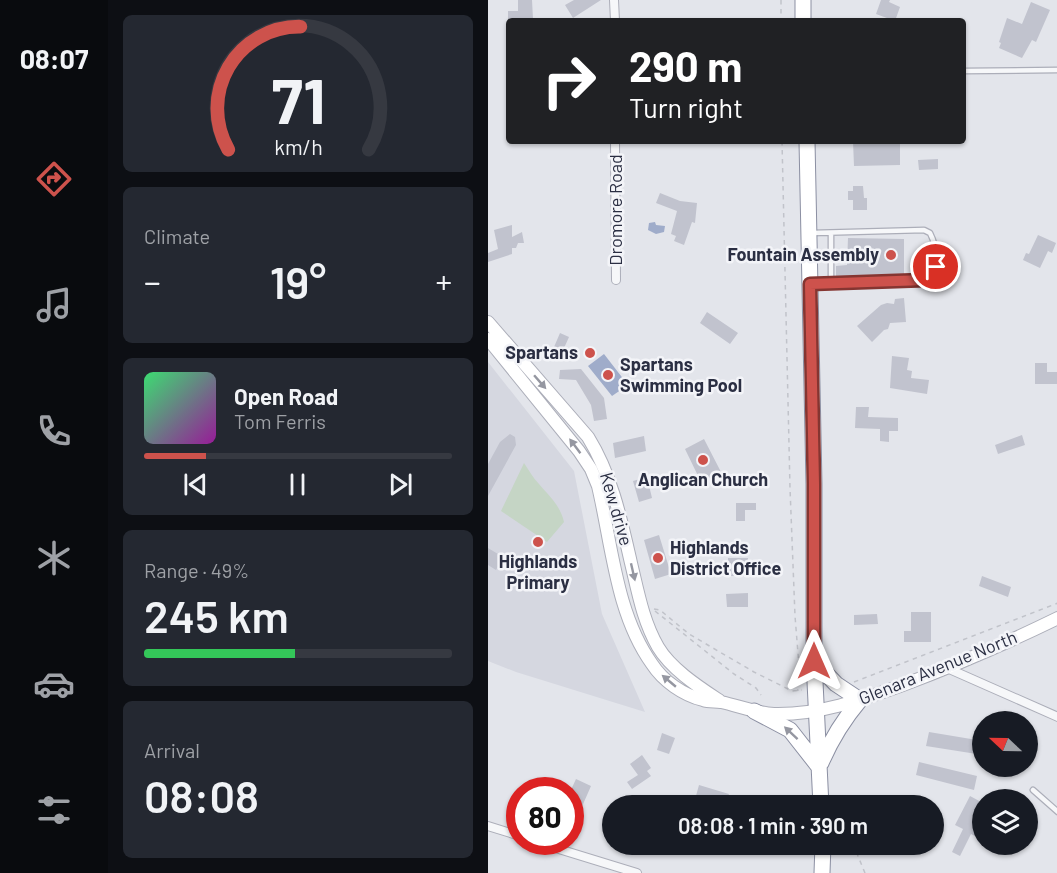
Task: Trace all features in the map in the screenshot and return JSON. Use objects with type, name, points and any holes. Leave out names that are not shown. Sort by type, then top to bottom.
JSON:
[{"type":"highway","points":[[803,0],[803,18]]},
{"type":"highway","points":[[807,144],[814,484],[814,661],[820,795]]},
{"type":"highway","points":[[814,661],[836,684],[860,700],[831,740],[819,767]]},
{"type":"highway","points":[[754,711],[790,730],[819,767]]},
{"type":"highway","points":[[822,873],[823,855]]},
{"type":"street","points":[[614,0],[615,18]]},
{"type":"street","name":"Dromore Road","points":[[615,144],[616,280]]},
{"type":"street","name":"Kew drive","points":[[488,322],[588,437],[611,482],[641,608],[659,648],[675,667],[722,703]]},
{"type":"street","name":"Kew drive","points":[[488,339],[572,442],[591,469],[598,486],[625,607],[640,646],[653,666],[680,690],[703,700],[754,711],[789,714],[817,711]]},
{"type":"street","name":"Glenara Avenue North","points":[[817,711],[860,700],[947,669],[1058,618]]},
{"type":"street","points":[[947,669],[1058,717]]},
{"type":"street","points":[[488,826],[506,832]]},
{"type":"street","points":[[578,855],[637,873]]},
{"type":"lane","points":[[966,71],[1058,70]]},
{"type":"lane","points":[[809,233],[924,230],[930,233],[934,240],[936,267],[932,275],[925,280],[810,284]]},
{"type":"lane","points":[[831,233],[831,283]]},
{"type":"lane","points":[[1038,794],[1058,812]]},
{"type":"path","points":[[781,0],[781,18]]},
{"type":"path","points":[[782,144],[790,488],[799,666],[796,683],[798,690]]},
{"type":"path","points":[[836,684],[838,680],[847,684],[877,674],[1058,603]]},
{"type":"path","points":[[761,695],[756,688],[734,674],[653,609],[660,610],[689,634],[792,691],[816,689]]},
{"type":"path","points":[[858,855],[865,873]]},
{"type":"shaded area","name":"Highlands Primary","points":[[488,362],[574,471],[602,614],[645,712],[516,672],[488,661]]},
{"type":"green space","points":[[524,463],[551,497],[564,522],[547,542],[501,511]]},
{"type":"water","points":[[655,222],[656,225],[665,226],[664,232],[656,234],[648,230],[649,223]]},
{"type":"water","name":"Spartans Swimming Pool","points":[[604,354],[628,385],[612,396],[588,366]]},
{"type":"building","points":[[518,0],[532,0],[533,18],[508,18],[508,11],[518,11]]},
{"type":"building","points":[[574,0],[601,0],[573,18],[565,5]]},
{"type":"building","points":[[881,0],[890,0],[889,2],[900,7],[896,18],[887,18],[876,14]]},
{"type":"building","points":[[1031,2],[1050,10],[1036,42],[1032,40],[1022,58],[999,48],[1001,43],[999,42],[1007,18],[1022,24]]},
{"type":"building","points":[[853,144],[900,144],[900,165],[854,166]]},
{"type":"building","points":[[938,159],[938,169],[919,170],[918,160]]},
{"type":"building","points":[[853,186],[863,186],[864,198],[867,198],[867,210],[853,210],[853,200],[848,200],[848,191],[853,191]]},
{"type":"building","points":[[660,193],[680,201],[697,203],[695,223],[692,222],[684,245],[674,241],[676,236],[671,234],[677,211],[656,203]]},
{"type":"building","points":[[512,225],[512,237],[522,232],[524,243],[518,243],[516,248],[512,248],[512,254],[488,262],[488,253],[498,249],[494,230]]},
{"type":"building","points":[[1038,235],[1056,243],[1052,253],[1048,251],[1040,268],[1023,260],[1026,253],[1029,254]]},
{"type":"building","points":[[848,238],[904,239],[904,277],[836,276],[836,266],[847,265]]},
{"type":"building","points":[[904,298],[906,322],[890,323],[888,329],[872,342],[857,326],[881,305],[894,304],[895,299]]},
{"type":"building","points":[[707,312],[738,333],[730,344],[700,323]]},
{"type":"building","points":[[560,333],[569,337],[560,357],[551,354]]},
{"type":"building","points":[[892,356],[909,358],[907,370],[912,371],[911,378],[929,380],[927,394],[890,388]]},
{"type":"building","points":[[1035,363],[1047,363],[1047,372],[1058,372],[1058,384],[1035,384]]},
{"type":"building","points":[[581,369],[604,398],[607,419],[594,421],[591,405],[576,380],[559,379],[560,370]]},
{"type":"building","points":[[856,407],[869,407],[868,417],[898,418],[898,431],[889,431],[889,442],[880,441],[880,429],[855,428]]},
{"type":"building","points":[[510,434],[515,437],[516,445],[488,496],[488,464],[500,442]]},
{"type":"building","points":[[1022,435],[1025,445],[998,454],[995,445]]},
{"type":"building","points":[[644,436],[646,451],[615,458],[613,443]]},
{"type":"building","name":"Anglican Church","points":[[704,439],[721,472],[701,482],[685,449]]},
{"type":"building","points":[[647,477],[652,498],[639,502],[633,481]]},
{"type":"building","points":[[736,503],[756,503],[756,510],[745,510],[745,521],[736,521]]},
{"type":"building","name":"Highlands District Office","points":[[659,535],[671,574],[655,579],[644,540]]},
{"type":"building","points":[[488,548],[503,557],[496,570],[488,565]]},
{"type":"building","points":[[728,558],[748,558],[748,576],[728,576]]},
{"type":"building","points":[[982,576],[1011,587],[1008,597],[979,586]]},
{"type":"building","points":[[748,593],[748,607],[727,607],[726,594]]},
{"type":"building","points":[[911,612],[931,612],[931,642],[904,642],[904,631],[911,631]]},
{"type":"building","points":[[877,614],[878,624],[854,625],[854,615]]},
{"type":"building","points":[[929,732],[972,739],[972,753],[926,746]]},
{"type":"building","points":[[662,733],[675,738],[669,754],[657,750]]},
{"type":"building","points":[[642,755],[651,768],[647,771],[651,776],[632,789],[627,782],[638,775],[630,764]]},
{"type":"building","points":[[919,762],[977,777],[974,789],[972,789],[916,775]]},
{"type":"building","points":[[584,783],[591,786],[584,802]]},
{"type":"building","points":[[699,785],[729,794],[729,795],[696,795]]},
{"type":"building","points":[[970,796],[972,797],[972,834],[960,856],[952,852],[963,829],[955,825]]},
{"type":"place","name":"Fountain Assembly","points":[[891,255]]},
{"type":"place","name":"Spartans","points":[[590,353]]},
{"type":"place","name":"Spartans Swimming Pool","points":[[608,375]]},
{"type":"place","name":"Anglican Church","points":[[703,460]]},
{"type":"place","name":"Highlands Primary","points":[[538,542]]},
{"type":"place","name":"Highlands District Office","points":[[658,558]]},
{"type":"route","points":[[814,661],[814,484],[810,284],[925,280],[932,275],[936,267]]}]
